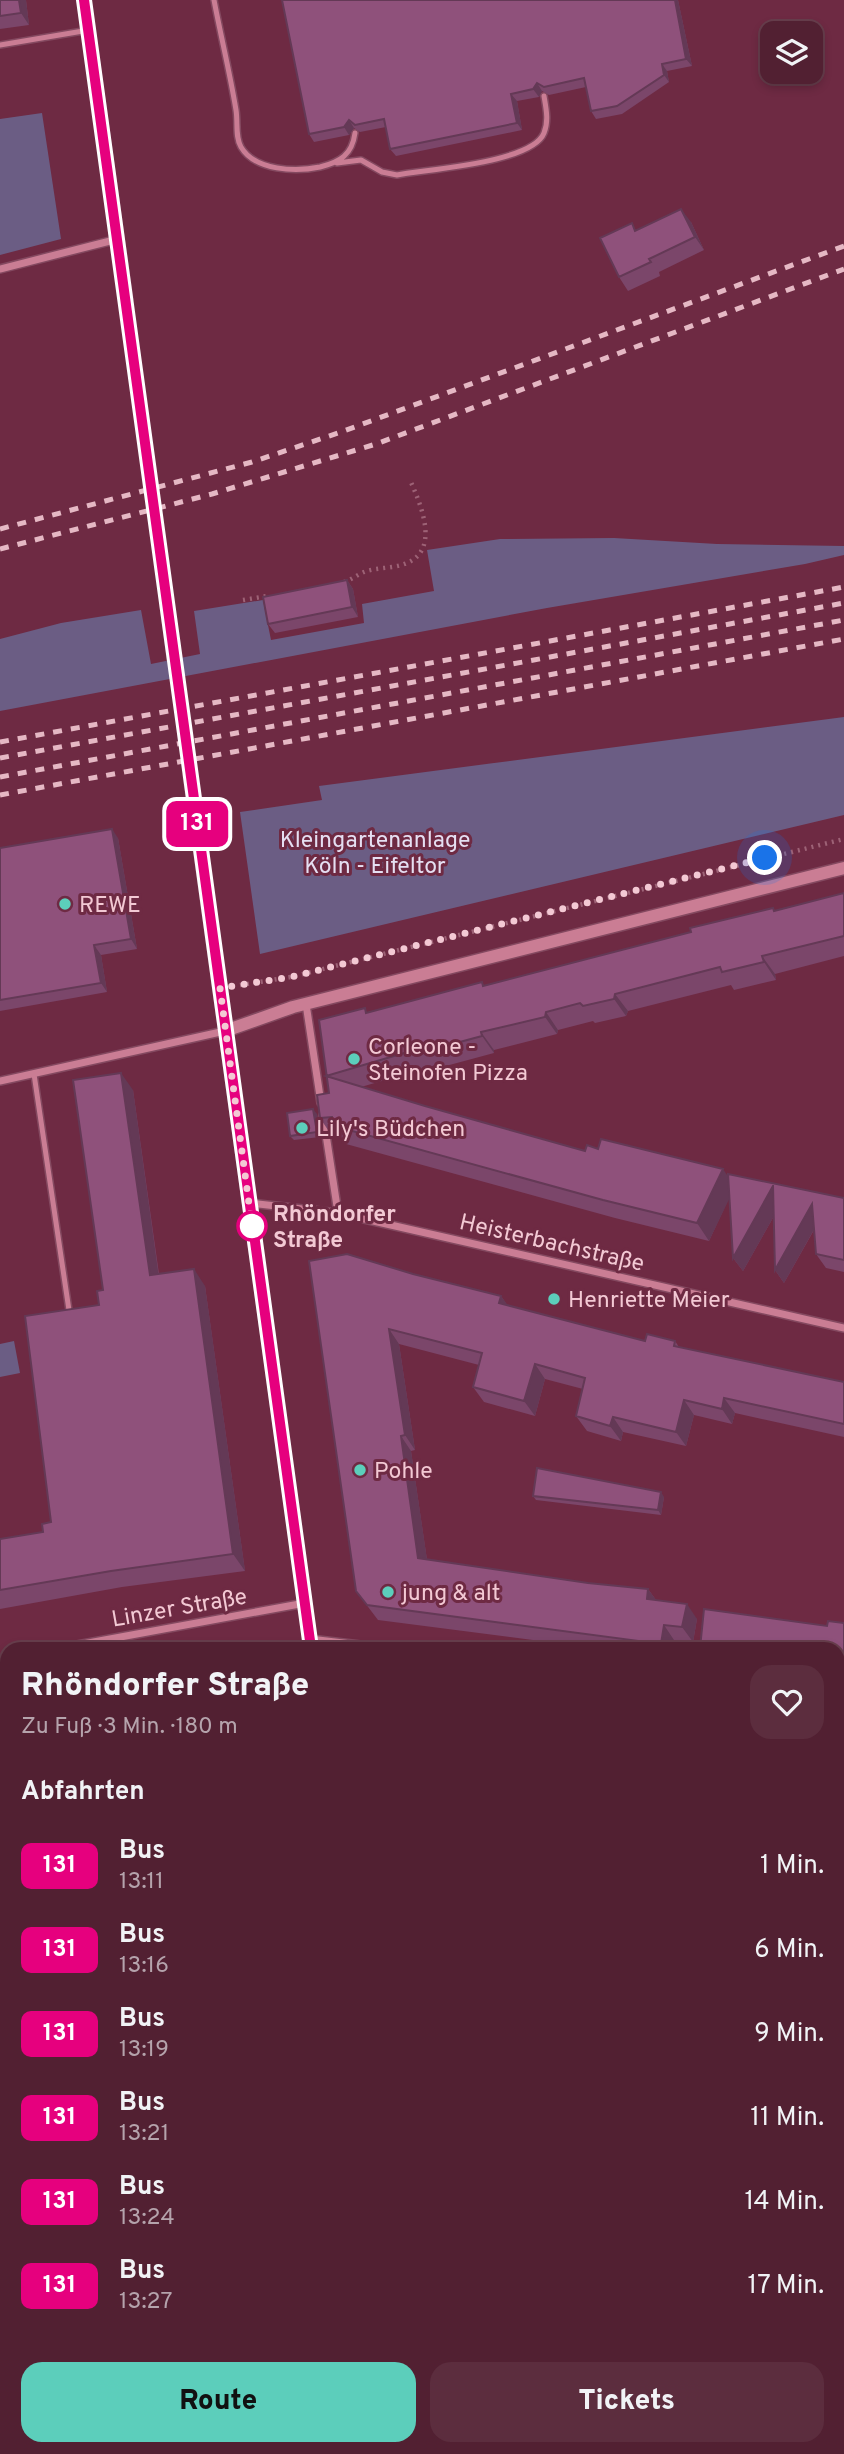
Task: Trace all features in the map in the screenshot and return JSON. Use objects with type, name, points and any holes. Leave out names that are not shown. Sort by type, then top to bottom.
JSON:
[{"type":"street","points":[[85,0],[126,299]]},
{"type":"street","points":[[0,269],[117,239]]},
{"type":"street","points":[[167,606],[174,659]]},
{"type":"street","points":[[190,776],[310,1642]]},
{"type":"street","points":[[0,1081],[225,1031],[274,1012],[844,868]]},
{"type":"street","points":[[306,1004],[338,1213]]},
{"type":"street","name":"Heisterbachstraße","points":[[249,1203],[338,1213],[844,1328]]},
{"type":"street","name":"Linzer Straße","points":[[94,1642],[305,1603]]},
{"type":"lane","points":[[214,0],[237,113],[238,140],[248,155],[276,167],[310,169],[361,160],[382,172],[397,174],[511,157],[533,146],[544,135],[547,122],[544,96]]},
{"type":"lane","points":[[0,45],[89,30]]},
{"type":"lane","points":[[336,163],[353,147],[355,134]]},
{"type":"lane","points":[[34,1074],[70,1317]]},
{"type":"path","points":[[341,583],[365,572],[405,564],[420,555],[426,540],[419,499],[410,480]]},
{"type":"path","points":[[243,600],[268,596]]},
{"type":"path","points":[[220,988],[291,977],[844,839]]},
{"type":"green space","points":[[42,113],[61,239],[0,255],[0,119]]},
{"type":"green space","points":[[614,538],[717,544],[844,546],[844,555],[0,711],[0,639],[61,623],[141,610],[151,664],[200,654],[194,611],[263,600],[271,640],[364,623],[362,604],[434,591],[427,550],[500,539]]},
{"type":"green space","name":"Kleingartenanlage Köln - Eifeltor","points":[[844,717],[844,815],[260,954],[240,812],[322,800],[319,786]]},
{"type":"green space","points":[[14,1341],[20,1373],[0,1377],[0,1344]]},
{"type":"building","points":[[0,0],[19,0],[21,13],[0,16]]},
{"type":"building","points":[[282,0],[675,0],[686,59],[662,64],[664,75],[617,106],[591,111],[584,78],[544,87],[537,83],[533,89],[511,94],[517,123],[390,149],[384,119],[355,125],[349,120],[344,127],[309,134]]},
{"type":"building","points":[[681,209],[695,237],[619,277],[600,238],[632,223],[635,231]]},
{"type":"building","points":[[347,580],[352,607],[268,624],[263,597]]},
{"type":"building","name":"REWE","points":[[112,829],[131,939],[94,945],[101,983],[0,1000],[0,848]]},
{"type":"building","points":[[844,893],[844,936],[762,956],[764,962],[722,972],[720,967],[615,994],[614,999],[583,1006],[580,1003],[546,1012],[545,1017],[481,1032],[482,1036],[430,1050],[428,1046],[327,1076],[319,1020],[365,1008],[366,1013],[482,982],[483,986],[691,932],[690,928]]},
{"type":"building","points":[[121,1073],[150,1275],[194,1269],[233,1554],[0,1590],[0,1539],[43,1532],[42,1524],[51,1522],[25,1316],[99,1305],[97,1291],[103,1290],[73,1080]]},
{"type":"building","points":[[327,1076],[585,1151],[587,1145],[598,1149],[601,1139],[723,1169],[697,1223],[334,1126],[332,1117],[320,1118],[317,1095],[329,1093]]},
{"type":"building","points":[[313,1109],[317,1132],[290,1136],[287,1113]]},
{"type":"building","points":[[728,1174],[844,1198],[844,1260],[816,1254],[812,1204],[775,1270],[773,1186],[733,1258]]},
{"type":"building","points":[[347,1254],[501,1296],[499,1303],[645,1341],[647,1334],[675,1341],[674,1346],[844,1382],[844,1424],[724,1398],[722,1409],[684,1400],[676,1432],[613,1417],[610,1426],[576,1416],[585,1378],[535,1364],[524,1401],[473,1387],[482,1353],[389,1329],[405,1435],[401,1436],[418,1558],[648,1589],[647,1599],[687,1604],[682,1627],[664,1625],[661,1642],[367,1605],[356,1591],[309,1261]]},
{"type":"building","points":[[537,1468],[661,1492],[658,1510],[533,1496]]},
{"type":"building","points":[[704,1609],[827,1626],[828,1621],[844,1623],[844,1642],[701,1642]]},
{"type":"tunnel","points":[[126,299],[167,606]]},
{"type":"tunnel","points":[[174,659],[190,776]]},
{"type":"railway","points":[[0,529],[252,462],[341,432],[844,246]]},
{"type":"railway","points":[[0,549],[212,494],[376,444],[844,269]]},
{"type":"railway","points":[[0,742],[844,587]]},
{"type":"railway","points":[[0,758],[844,603]]},
{"type":"railway","points":[[0,777],[844,620]]},
{"type":"railway","points":[[0,795],[844,639]]},
{"type":"bus line","name":"131","points":[[84,0],[310,1642]]},
{"type":"place","name":"REWE","points":[[65,904]]},
{"type":"place","name":"Corleone - Steinofen Pizza","points":[[354,1059]]},
{"type":"place","name":"Lily's Büdchen","points":[[302,1128]]},
{"type":"place","name":"Rhöndorfer Straße","points":[[252,1226]]},
{"type":"place","name":"Henriette Meier","points":[[554,1299]]},
{"type":"place","name":"Pohle","points":[[360,1470]]},
{"type":"place","name":"jung & alt","points":[[388,1592]]},
{"type":"route","points":[[252,1226],[220,988],[291,977],[765,858]]}]
